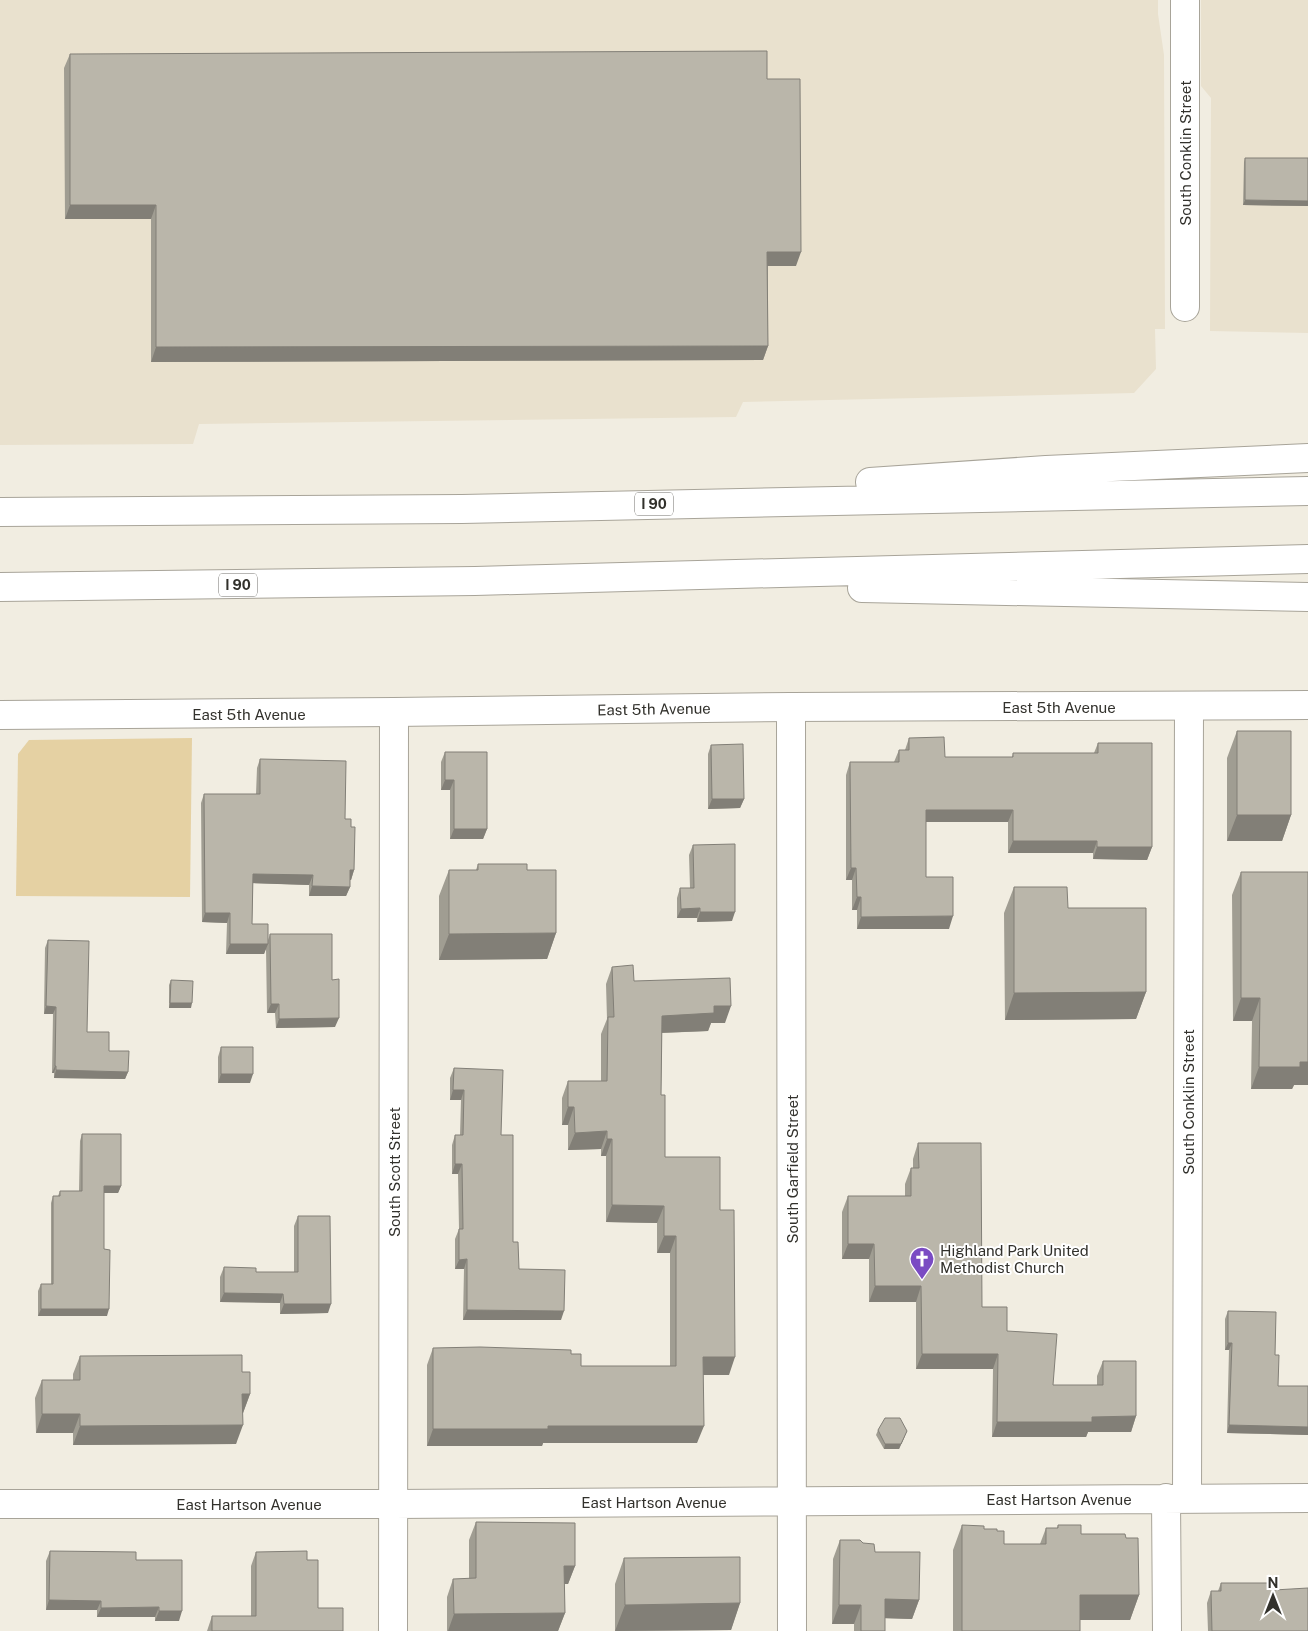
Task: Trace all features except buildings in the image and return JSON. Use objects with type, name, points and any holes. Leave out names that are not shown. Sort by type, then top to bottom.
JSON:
[{"type":"main road","name":"South Conklin Street","points":[[1185,0],[1185,307]]},
{"type":"main road","points":[[462,509],[1046,470],[1308,458]]},
{"type":"main road","name":"I 90","points":[[0,512],[462,509],[1308,491]]},
{"type":"main road","name":"I 90","points":[[0,587],[475,581],[1308,559]]},
{"type":"main road","points":[[475,581],[1308,597]]},
{"type":"main road","name":"East 5th Avenue","points":[[0,716],[791,707],[1189,707],[1308,705]]},
{"type":"main road","name":"South Garfield Street","points":[[791,707],[792,1631]]},
{"type":"main road","name":"South Conklin Street","points":[[1167,1631],[1177,1498],[1189,707]]},
{"type":"main road","name":"South Scott Street","points":[[393,1631],[394,712]]},
{"type":"main road","name":"East Hartson Avenue","points":[[0,1504],[394,1504],[1308,1498]]},
{"type":"shaded area","points":[[0,0],[1158,0],[1158,14],[1164,55],[1165,329],[1155,329],[1156,369],[1134,393],[743,402],[736,417],[199,424],[193,444],[0,445]]},
{"type":"shaded area","points":[[1201,0],[1308,0],[1308,333],[1210,331],[1211,98],[1201,86]]},
{"type":"shaded area","points":[[192,738],[190,897],[16,896],[18,754],[29,740]]},
{"type":"place","name":"Highland Park United Methodist Church","points":[[922,1280]]}]
